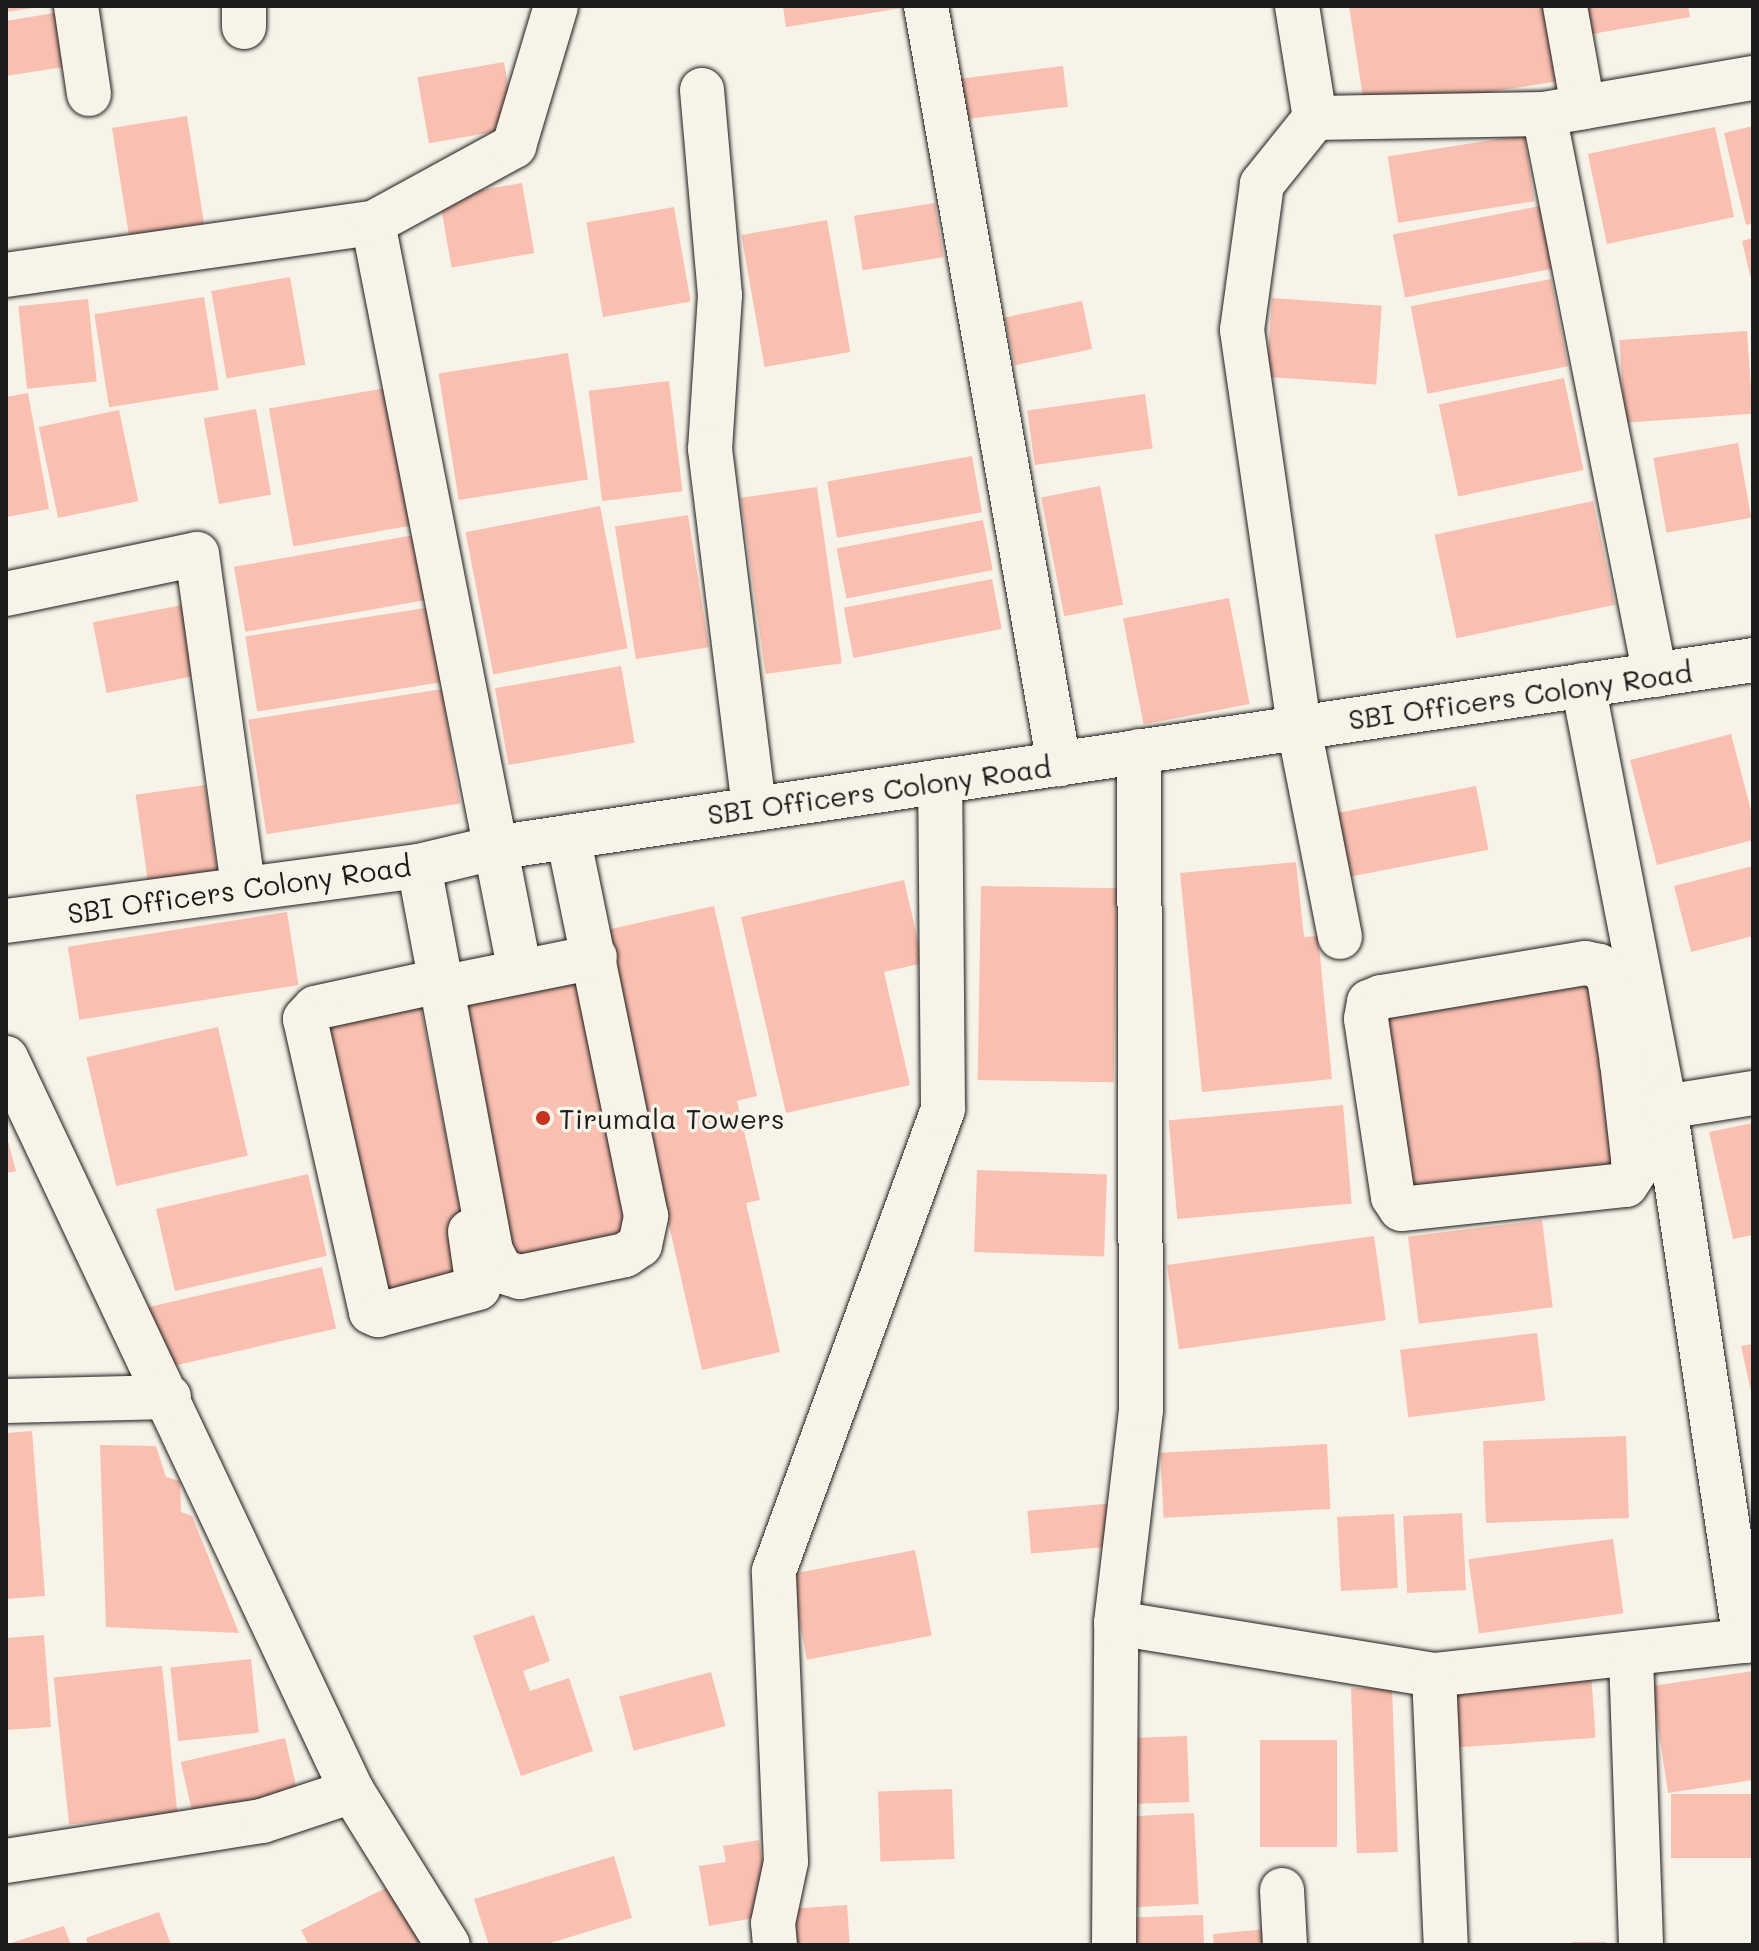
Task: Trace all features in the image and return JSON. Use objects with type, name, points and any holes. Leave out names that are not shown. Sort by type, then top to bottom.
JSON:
[{"type":"street","points":[[76,6],[89,94]]},
{"type":"street","points":[[6,275],[373,223],[514,146],[556,6]]},
{"type":"street","points":[[926,6],[1059,764]]},
{"type":"street","points":[[1297,6],[1315,118],[1262,184],[1242,330],[1299,728],[1340,937]]},
{"type":"street","points":[[1565,6],[1564,110],[1655,675]]},
{"type":"street","points":[[1315,118],[1564,110],[1753,78]]},
{"type":"street","points":[[702,90],[720,295],[710,449],[754,809]]},
{"type":"street","points":[[373,223],[520,972]]},
{"type":"street","points":[[6,594],[197,554],[243,885]]},
{"type":"street","name":"SBI Officers Colony Road","points":[[6,921],[243,885],[408,867],[494,848],[1753,660]]},
{"type":"street","points":[[1116,1623],[1434,1675],[1631,1657],[1749,1640],[1651,1156],[1583,685]]},
{"type":"street","points":[[1114,1945],[1116,1623],[1141,1410],[1139,751]]},
{"type":"street","points":[[775,1945],[773,1923],[786,1862],[774,1571],[943,1109],[940,781]]},
{"type":"street","points":[[431,986],[491,1251],[501,1271],[520,1277],[625,1255],[640,1245],[646,1216],[568,837]]},
{"type":"street","points":[[408,867],[431,986],[480,1279],[470,1293],[378,1315],[366,1301],[305,1019],[315,1008],[431,986],[520,972],[595,957]]},
{"type":"street","points":[[1585,963],[1599,966],[1609,978],[1638,1059],[1665,1107],[1651,1156],[1626,1185],[1401,1209],[1393,1197],[1366,1019],[1369,1002],[1585,963]]},
{"type":"street","points":[[6,1058],[169,1397],[352,1791],[448,1945]]},
{"type":"street","points":[[1665,1107],[1753,1093]]},
{"type":"street","points":[[6,1401],[169,1397]]},
{"type":"street","points":[[1631,1657],[1641,1945]]},
{"type":"street","points":[[1434,1675],[1446,1945]]},
{"type":"street","points":[[6,1861],[262,1821],[352,1791]]},
{"type":"street","points":[[1282,1890],[1285,1945]]},
{"type":"building","points":[[6,6],[33,6],[33,8],[6,12]]},
{"type":"building","points":[[783,6],[901,6],[902,8],[786,27]]},
{"type":"building","points":[[1349,6],[1554,6],[1566,80],[1365,111]]},
{"type":"building","points":[[1581,6],[1688,6],[1690,17],[1586,35]]},
{"type":"building","points":[[60,12],[70,66],[6,76],[6,21]]},
{"type":"building","points":[[504,62],[516,128],[429,143],[417,77]]},
{"type":"building","points":[[1063,66],[1068,107],[957,120],[952,80]]},
{"type":"building","points":[[187,116],[204,224],[129,236],[112,128]]},
{"type":"building","points":[[1753,126],[1753,223],[1746,225],[1724,133]]},
{"type":"building","points":[[1715,127],[1734,217],[1607,244],[1588,154]]},
{"type":"building","points":[[1524,135],[1534,201],[1398,223],[1388,157]]},
{"type":"building","points":[[522,183],[534,253],[452,268],[439,198]]},
{"type":"building","points":[[935,203],[944,257],[863,270],[854,216]]},
{"type":"building","points":[[1545,205],[1557,268],[1405,297],[1393,235]]},
{"type":"building","points":[[674,207],[691,302],[603,317],[586,222]]},
{"type":"building","points":[[827,220],[850,352],[765,367],[741,235]]},
{"type":"building","points":[[1753,238],[1753,283],[1752,283],[1742,241]]},
{"type":"building","points":[[290,277],[305,365],[227,379],[211,291]]},
{"type":"building","points":[[1551,279],[1568,366],[1428,394],[1411,306]]},
{"type":"building","points":[[204,297],[219,390],[109,407],[94,314]]},
{"type":"building","points":[[1272,298],[1382,306],[1376,384],[1266,377]]},
{"type":"building","points":[[88,299],[97,382],[27,389],[18,306]]},
{"type":"building","points":[[1082,301],[1092,349],[1015,365],[1005,317]]},
{"type":"building","points":[[1747,331],[1753,414],[1625,423],[1619,340]]},
{"type":"building","points":[[568,353],[588,479],[459,500],[439,373]]},
{"type":"building","points":[[1564,378],[1584,470],[1458,497],[1439,405]]},
{"type":"building","points":[[669,381],[683,491],[602,501],[589,391]]},
{"type":"building","points":[[397,386],[421,524],[293,546],[269,409]]},
{"type":"building","points":[[28,393],[49,509],[6,517],[6,397]]},
{"type":"building","points":[[1145,394],[1153,448],[1035,465],[1027,411]]},
{"type":"building","points":[[256,409],[271,495],[219,504],[204,418]]},
{"type":"building","points":[[119,410],[138,501],[58,518],[39,427]]},
{"type":"building","points":[[1738,443],[1751,518],[1667,533],[1653,458]]},
{"type":"building","points":[[972,456],[982,512],[837,538],[827,482]]},
{"type":"building","points":[[1100,486],[1123,605],[1064,616],[1041,497]]},
{"type":"building","points":[[817,487],[842,663],[766,674],[741,498]]},
{"type":"building","points":[[1593,501],[1615,605],[1457,638],[1435,535]]},
{"type":"building","points":[[600,506],[628,648],[493,674],[466,532]]},
{"type":"building","points":[[688,515],[709,647],[636,659],[615,527]]},
{"type":"building","points":[[983,520],[993,570],[846,598],[837,548]]},
{"type":"building","points":[[420,534],[431,599],[245,632],[234,567]]},
{"type":"building","points":[[992,579],[1002,629],[854,658],[844,608]]},
{"type":"building","points":[[1229,598],[1250,704],[1144,725],[1123,619]]},
{"type":"building","points":[[192,603],[206,674],[107,693],[93,622]]},
{"type":"building","points":[[431,607],[443,682],[257,711],[245,636]]},
{"type":"building","points":[[621,666],[635,743],[508,765],[495,688]]},
{"type":"building","points":[[442,689],[460,804],[267,834],[248,720]]},
{"type":"building","points":[[1731,734],[1753,818],[1753,840],[1657,865],[1630,760]]},
{"type":"building","points":[[205,785],[218,881],[149,891],[136,795]]},
{"type":"building","points":[[1476,786],[1488,850],[1334,880],[1322,816]]},
{"type":"building","points":[[1296,862],[1304,937],[1318,936],[1332,1079],[1202,1092],[1180,873]]},
{"type":"building","points":[[1753,866],[1753,936],[1691,952],[1674,886]]},
{"type":"building","points":[[904,880],[923,963],[884,972],[910,1085],[786,1113],[741,917]]},
{"type":"building","points":[[981,886],[1117,888],[1114,1082],[978,1080]]},
{"type":"building","points":[[714,906],[757,1096],[737,1101],[760,1200],[746,1203],[780,1352],[702,1370],[602,931]]},
{"type":"building","points":[[287,912],[299,985],[79,1020],[68,947]]},
{"type":"building","name":"Tirumala Towers","points":[[584,972],[636,1238],[499,1265],[448,999]]},
{"type":"building","points":[[1597,975],[1627,1165],[1412,1199],[1382,1009]]},
{"type":"building","points":[[418,993],[473,1274],[379,1292],[325,1011]]},
{"type":"building","points":[[218,1027],[248,1156],[116,1186],[86,1057]]},
{"type":"building","points":[[1343,1105],[1352,1204],[1177,1219],[1169,1120]]},
{"type":"building","points":[[1753,1123],[1753,1235],[1733,1239],[1709,1132]]},
{"type":"building","points":[[6,1134],[16,1171],[6,1173]]},
{"type":"building","points":[[977,1170],[1107,1175],[1104,1256],[974,1252]]},
{"type":"building","points":[[308,1174],[327,1256],[175,1291],[156,1209]]},
{"type":"building","points":[[1542,1220],[1553,1307],[1419,1324],[1408,1236]]},
{"type":"building","points":[[1374,1236],[1386,1320],[1179,1349],[1167,1265]]},
{"type":"building","points":[[322,1267],[336,1328],[157,1370],[143,1308]]},
{"type":"building","points":[[1537,1333],[1545,1400],[1408,1417],[1400,1350]]},
{"type":"building","points":[[1753,1344],[1753,1396],[1752,1396],[1741,1346]]},
{"type":"building","points":[[32,1431],[45,1596],[6,1599],[6,1433]]},
{"type":"building","points":[[1626,1436],[1629,1518],[1486,1523],[1483,1441]]},
{"type":"building","points":[[1327,1444],[1330,1509],[1164,1518],[1160,1453]]},
{"type":"building","points":[[100,1445],[156,1446],[166,1477],[180,1481],[181,1512],[192,1516],[239,1633],[106,1627]]},
{"type":"building","points":[[1116,1503],[1120,1546],[1031,1554],[1027,1511]]},
{"type":"building","points":[[1462,1513],[1466,1590],[1407,1593],[1403,1516]]},
{"type":"building","points":[[1394,1514],[1398,1588],[1341,1591],[1337,1517]]},
{"type":"building","points":[[1613,1539],[1623,1613],[1479,1634],[1468,1559]]},
{"type":"building","points":[[915,1550],[932,1635],[807,1660],[790,1574]]},
{"type":"building","points":[[534,1615],[550,1661],[523,1671],[530,1691],[569,1678],[593,1751],[521,1776],[473,1636]]},
{"type":"building","points":[[44,1635],[51,1727],[6,1730],[6,1638]]},
{"type":"building","points":[[251,1659],[259,1733],[178,1741],[170,1667]]},
{"type":"building","points":[[162,1666],[177,1813],[69,1825],[54,1677]]},
{"type":"building","points":[[1753,1671],[1753,1780],[1668,1793],[1652,1686]]},
{"type":"building","points":[[711,1672],[725,1726],[634,1751],[619,1697]]},
{"type":"building","points":[[1591,1672],[1596,1738],[1442,1749],[1437,1683]]},
{"type":"building","points":[[1392,1687],[1398,1852],[1357,1853],[1351,1688]]},
{"type":"building","points":[[1187,1736],[1189,1802],[1124,1804],[1122,1738]]},
{"type":"building","points":[[285,1738],[298,1795],[194,1819],[181,1762]]},
{"type":"building","points":[[1260,1740],[1337,1740],[1337,1847],[1260,1847]]},
{"type":"building","points":[[952,1789],[954,1859],[880,1862],[878,1792]]},
{"type":"building","points":[[1671,1794],[1753,1794],[1753,1858],[1671,1858]]},
{"type":"building","points":[[1194,1813],[1199,1904],[1134,1907],[1129,1816]]},
{"type":"building","points":[[759,1840],[771,1915],[709,1926],[699,1866],[726,1862],[723,1846]]},
{"type":"building","points":[[614,1856],[632,1918],[544,1945],[489,1945],[474,1899]]},
{"type":"building","points":[[398,1882],[427,1945],[309,1945],[301,1930]]},
{"type":"building","points":[[847,1905],[850,1945],[784,1945],[781,1910]]},
{"type":"building","points":[[159,1912],[171,1945],[88,1945],[86,1938]]},
{"type":"building","points":[[1203,1915],[1204,1945],[1132,1945],[1131,1918]]},
{"type":"building","points":[[64,1926],[71,1945],[8,1945],[8,1944]]},
{"type":"building","points":[[1276,1928],[1277,1945],[1214,1945],[1213,1934]]},
{"type":"building","points":[[1572,1942],[1606,1942],[1606,1945],[1572,1945]]},
{"type":"place","name":"Tirumala Towers","points":[[543,1118]]}]
